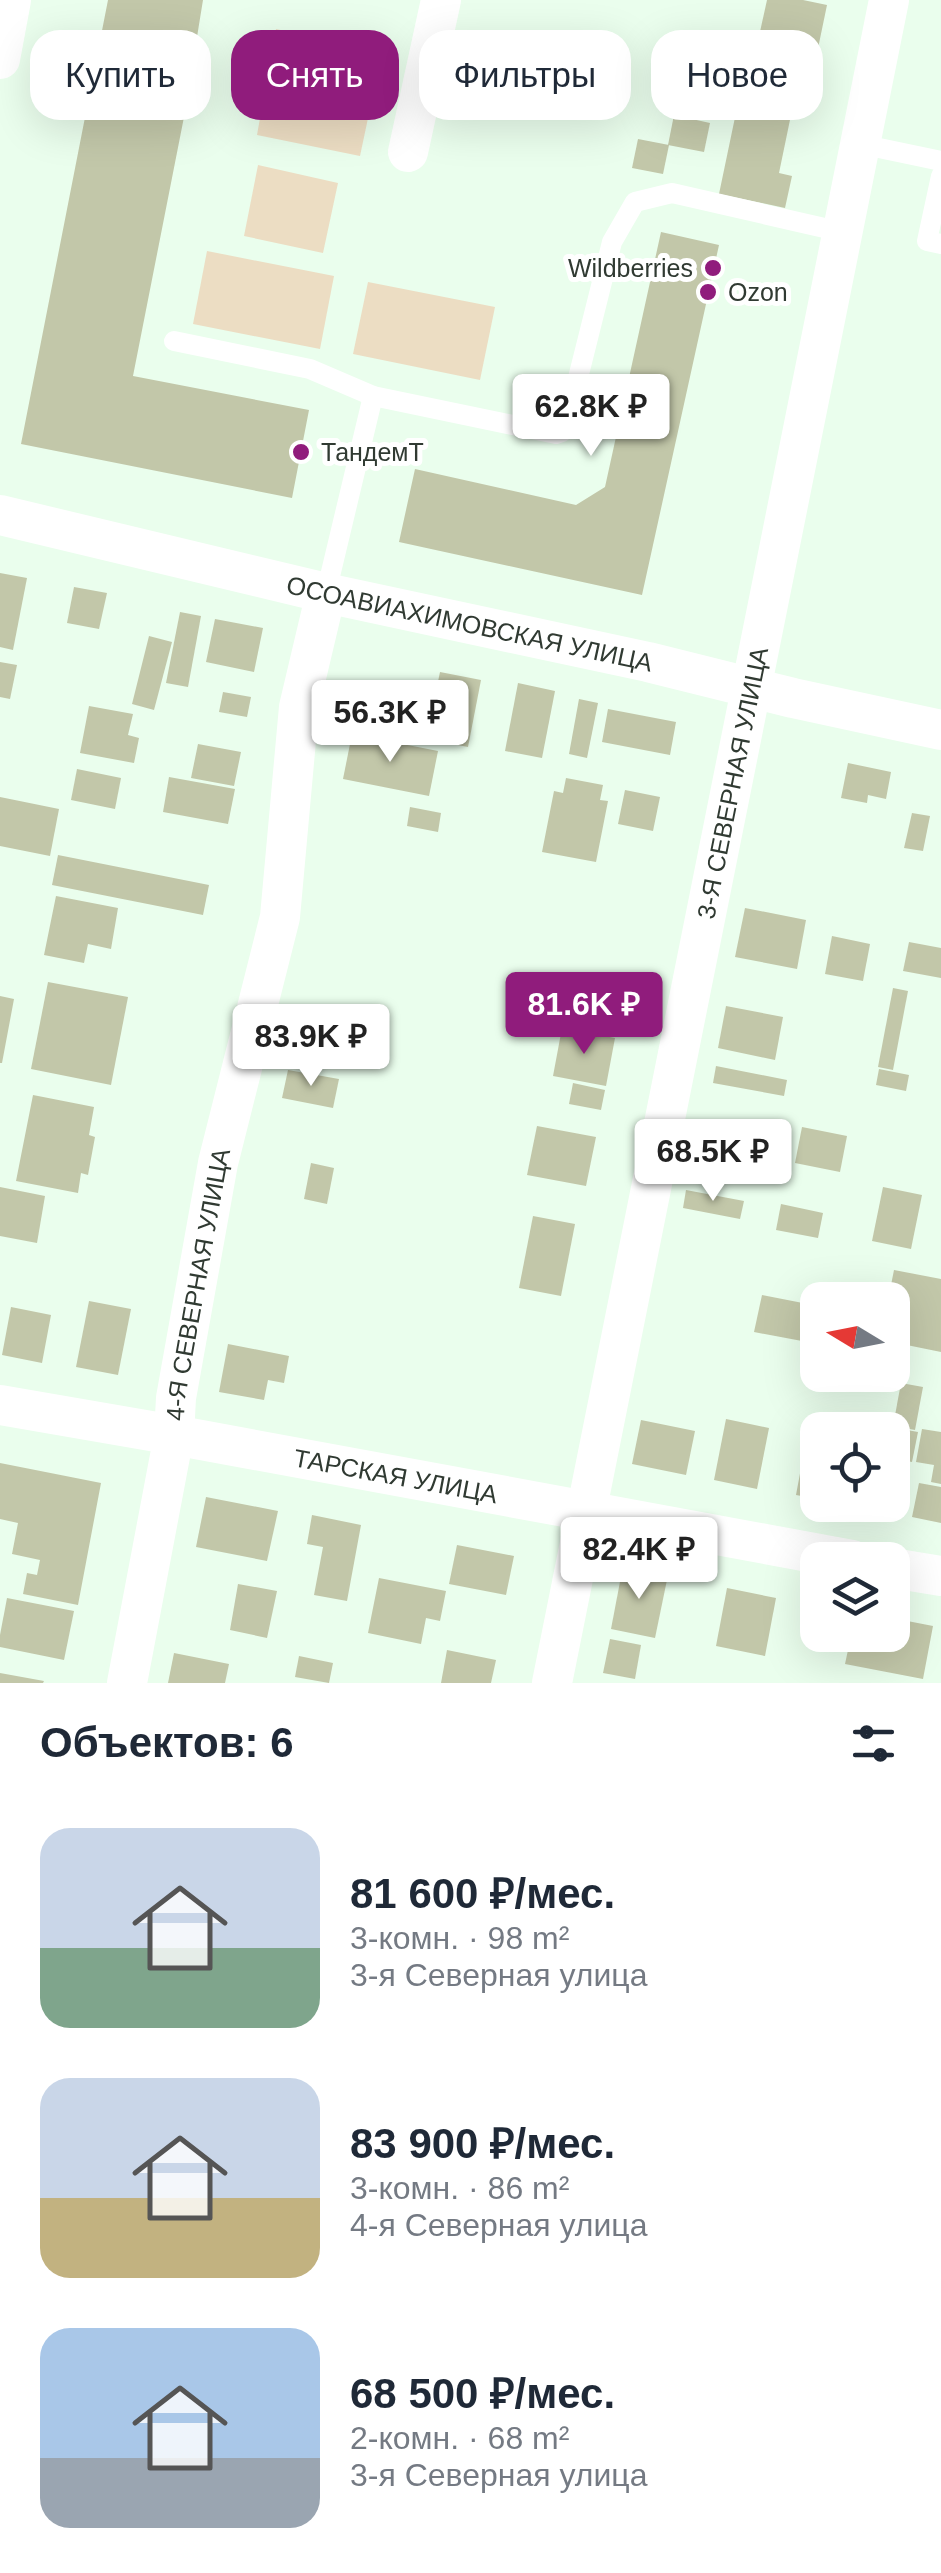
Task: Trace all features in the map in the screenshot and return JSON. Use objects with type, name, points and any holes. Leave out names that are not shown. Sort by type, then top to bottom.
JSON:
[{"type":"street","points":[[0,60],[11,0]]},
{"type":"street","points":[[408,152],[442,0]]},
{"type":"street","name":"3-Я СЕВЕРНАЯ УЛИЦА","points":[[552,1683],[889,0]]},
{"type":"street","name":"ОСОАВИАХИМОВСКАЯ УЛИЦА","points":[[0,515],[326,593],[941,730]]},
{"type":"street","name":"4-Я СЕВЕРНАЯ УЛИЦА","points":[[127,1683],[174,1435],[176,1398],[218,1163],[280,917],[299,707],[326,593]]},
{"type":"street","name":"ТАРСКАЯ УЛИЦА","points":[[0,1405],[800,1550]]},
{"type":"street","points":[[910,1571],[941,1576]]},
{"type":"lane","points":[[860,144],[941,161]]},
{"type":"lane","points":[[941,176],[927,241],[941,244]]},
{"type":"lane","points":[[174,341],[310,369],[373,396],[556,434],[566,426],[612,242],[636,202],[672,193],[842,232]]},
{"type":"lane","points":[[326,593],[373,396]]},
{"type":"shaded area","points":[[260,120],[368,120],[360,156],[257,135]]},
{"type":"shaded area","points":[[258,165],[338,183],[323,253],[244,236]]},
{"type":"shaded area","points":[[207,251],[334,276],[320,349],[193,324]]},
{"type":"shaded area","points":[[368,282],[495,307],[480,380],[353,354]]},
{"type":"building","points":[[108,0],[203,0],[198,30],[102,30]]},
{"type":"building","points":[[767,0],[827,5],[822,30],[760,30]]},
{"type":"building","points":[[84,120],[183,120],[133,376],[309,410],[292,498],[21,444]]},
{"type":"building","points":[[673,120],[710,123],[704,152],[668,145]]},
{"type":"building","points":[[734,120],[790,120],[779,173],[792,176],[785,208],[719,194]]},
{"type":"building","points":[[638,139],[669,145],[663,174],[632,168]]},
{"type":"building","points":[[661,232],[719,245],[642,595],[399,542],[415,469],[576,505],[605,487]]},
{"type":"building","points":[[0,573],[27,578],[13,650],[0,647]]},
{"type":"building","points":[[74,587],[107,593],[99,629],[67,623]]},
{"type":"building","points":[[180,612],[201,616],[188,687],[166,683]]},
{"type":"building","points":[[215,619],[263,628],[254,672],[206,662]]},
{"type":"building","points":[[149,636],[172,642],[154,710],[132,704]]},
{"type":"building","points":[[0,662],[17,665],[10,699],[0,697]]},
{"type":"building","points":[[440,672],[481,680],[468,747],[426,739]]},
{"type":"building","points":[[518,683],[555,691],[542,758],[505,751]]},
{"type":"building","points":[[223,692],[251,697],[247,717],[219,712]]},
{"type":"building","points":[[579,699],[598,703],[587,758],[569,754]]},
{"type":"building","points":[[89,706],[133,714],[128,735],[139,738],[134,763],[80,753]]},
{"type":"building","points":[[608,709],[676,722],[670,755],[602,742]]},
{"type":"building","points":[[352,734],[438,751],[429,796],[343,779]]},
{"type":"building","points":[[198,744],[241,752],[234,786],[191,778]]},
{"type":"building","points":[[848,763],[891,772],[886,799],[868,795],[867,803],[841,798]]},
{"type":"building","points":[[77,769],[121,778],[115,809],[71,800]]},
{"type":"building","points":[[169,777],[235,789],[228,824],[163,812]]},
{"type":"building","points":[[566,778],[603,785],[600,800],[608,801],[596,862],[542,852],[554,791],[563,793]]},
{"type":"building","points":[[625,790],[660,797],[653,831],[618,824]]},
{"type":"building","points":[[0,797],[59,809],[50,856],[0,846]]},
{"type":"building","points":[[410,807],[441,813],[438,832],[407,826]]},
{"type":"building","points":[[912,813],[930,816],[923,851],[904,848]]},
{"type":"building","points":[[58,855],[209,885],[203,915],[52,885]]},
{"type":"building","points":[[56,896],[118,908],[111,949],[88,944],[84,963],[44,955]]},
{"type":"building","points":[[745,908],[806,920],[797,969],[735,957]]},
{"type":"building","points":[[832,936],[870,944],[863,981],[825,974]]},
{"type":"building","points":[[909,942],[941,948],[941,978],[903,971]]},
{"type":"building","points":[[48,982],[128,997],[111,1085],[31,1069]]},
{"type":"building","points":[[893,988],[908,991],[893,1070],[878,1067]]},
{"type":"building","points":[[0,996],[14,999],[2,1063],[0,1063]]},
{"type":"building","points":[[726,1006],[783,1017],[775,1060],[718,1048]]},
{"type":"building","points":[[562,1028],[615,1038],[606,1086],[553,1076]]},
{"type":"building","points":[[716,1066],[787,1080],[784,1096],[713,1083]]},
{"type":"building","points":[[879,1069],[909,1075],[906,1091],[876,1085]]},
{"type":"building","points":[[288,1070],[339,1079],[333,1108],[282,1098]]},
{"type":"building","points":[[573,1083],[605,1090],[601,1110],[569,1104]]},
{"type":"building","points":[[33,1095],[94,1107],[89,1135],[95,1137],[88,1175],[81,1173],[78,1193],[16,1181]]},
{"type":"building","points":[[537,1126],[596,1137],[586,1186],[527,1175]]},
{"type":"building","points":[[802,1127],[847,1136],[840,1172],[795,1163]]},
{"type":"building","points":[[311,1163],[334,1168],[327,1204],[304,1199]]},
{"type":"building","points":[[0,1187],[45,1196],[37,1243],[0,1236]]},
{"type":"building","points":[[883,1187],[922,1195],[911,1249],[872,1241]]},
{"type":"building","points":[[686,1190],[744,1201],[740,1219],[683,1208]]},
{"type":"building","points":[[781,1204],[823,1213],[818,1238],[776,1230]]},
{"type":"building","points":[[533,1216],[575,1224],[561,1296],[519,1288]]},
{"type":"building","points":[[894,1270],[941,1279],[941,1352],[910,1346],[910,1282],[892,1282]]},
{"type":"building","points":[[762,1295],[800,1302],[800,1341],[754,1332]]},
{"type":"building","points":[[89,1301],[131,1309],[118,1375],[76,1367]]},
{"type":"building","points":[[11,1307],[51,1315],[42,1363],[2,1355]]},
{"type":"building","points":[[228,1344],[289,1356],[284,1383],[268,1380],[264,1400],[219,1392]]},
{"type":"building","points":[[910,1385],[923,1387],[915,1430],[910,1429],[910,1412],[896,1412],[899,1392],[910,1392]]},
{"type":"building","points":[[726,1419],[769,1428],[757,1489],[714,1480]]},
{"type":"building","points":[[641,1420],[695,1431],[686,1475],[632,1464]]},
{"type":"building","points":[[922,1429],[941,1432],[941,1484],[931,1482],[934,1465],[916,1462]]},
{"type":"building","points":[[910,1431],[918,1432],[910,1462]]},
{"type":"building","points":[[0,1463],[101,1483],[78,1605],[23,1594],[27,1573],[37,1575],[40,1560],[12,1554],[18,1523],[0,1519]]},
{"type":"building","points":[[919,1483],[941,1487],[941,1523],[912,1517]]},
{"type":"building","points":[[206,1497],[278,1511],[267,1561],[196,1547]]},
{"type":"building","points":[[312,1515],[361,1525],[347,1601],[314,1595],[323,1547],[307,1544]]},
{"type":"building","points":[[457,1545],[514,1556],[506,1595],[449,1584]]},
{"type":"building","points":[[623,1566],[668,1575],[655,1638],[611,1629]]},
{"type":"building","points":[[379,1578],[446,1591],[440,1621],[426,1618],[421,1644],[368,1633]]},
{"type":"building","points":[[238,1584],[277,1591],[267,1638],[230,1630]]},
{"type":"building","points":[[727,1588],[776,1598],[765,1656],[716,1646]]},
{"type":"building","points":[[7,1598],[74,1611],[64,1660],[0,1647]]},
{"type":"building","points":[[910,1622],[933,1626],[923,1679],[845,1664],[848,1652],[910,1652]]},
{"type":"building","points":[[610,1639],[641,1645],[635,1679],[603,1673]]},
{"type":"building","points":[[447,1650],[496,1660],[491,1683],[441,1683]]},
{"type":"building","points":[[174,1653],[229,1664],[225,1683],[168,1683]]},
{"type":"building","points":[[299,1656],[333,1663],[329,1683],[295,1677]]},
{"type":"building","points":[[0,1673],[44,1681],[0,1683]]},
{"type":"place","name":"Wildberries","points":[[713,268]]},
{"type":"place","name":"Ozon","points":[[708,292]]},
{"type":"place","name":"ТандемТ","points":[[301,452]]}]
